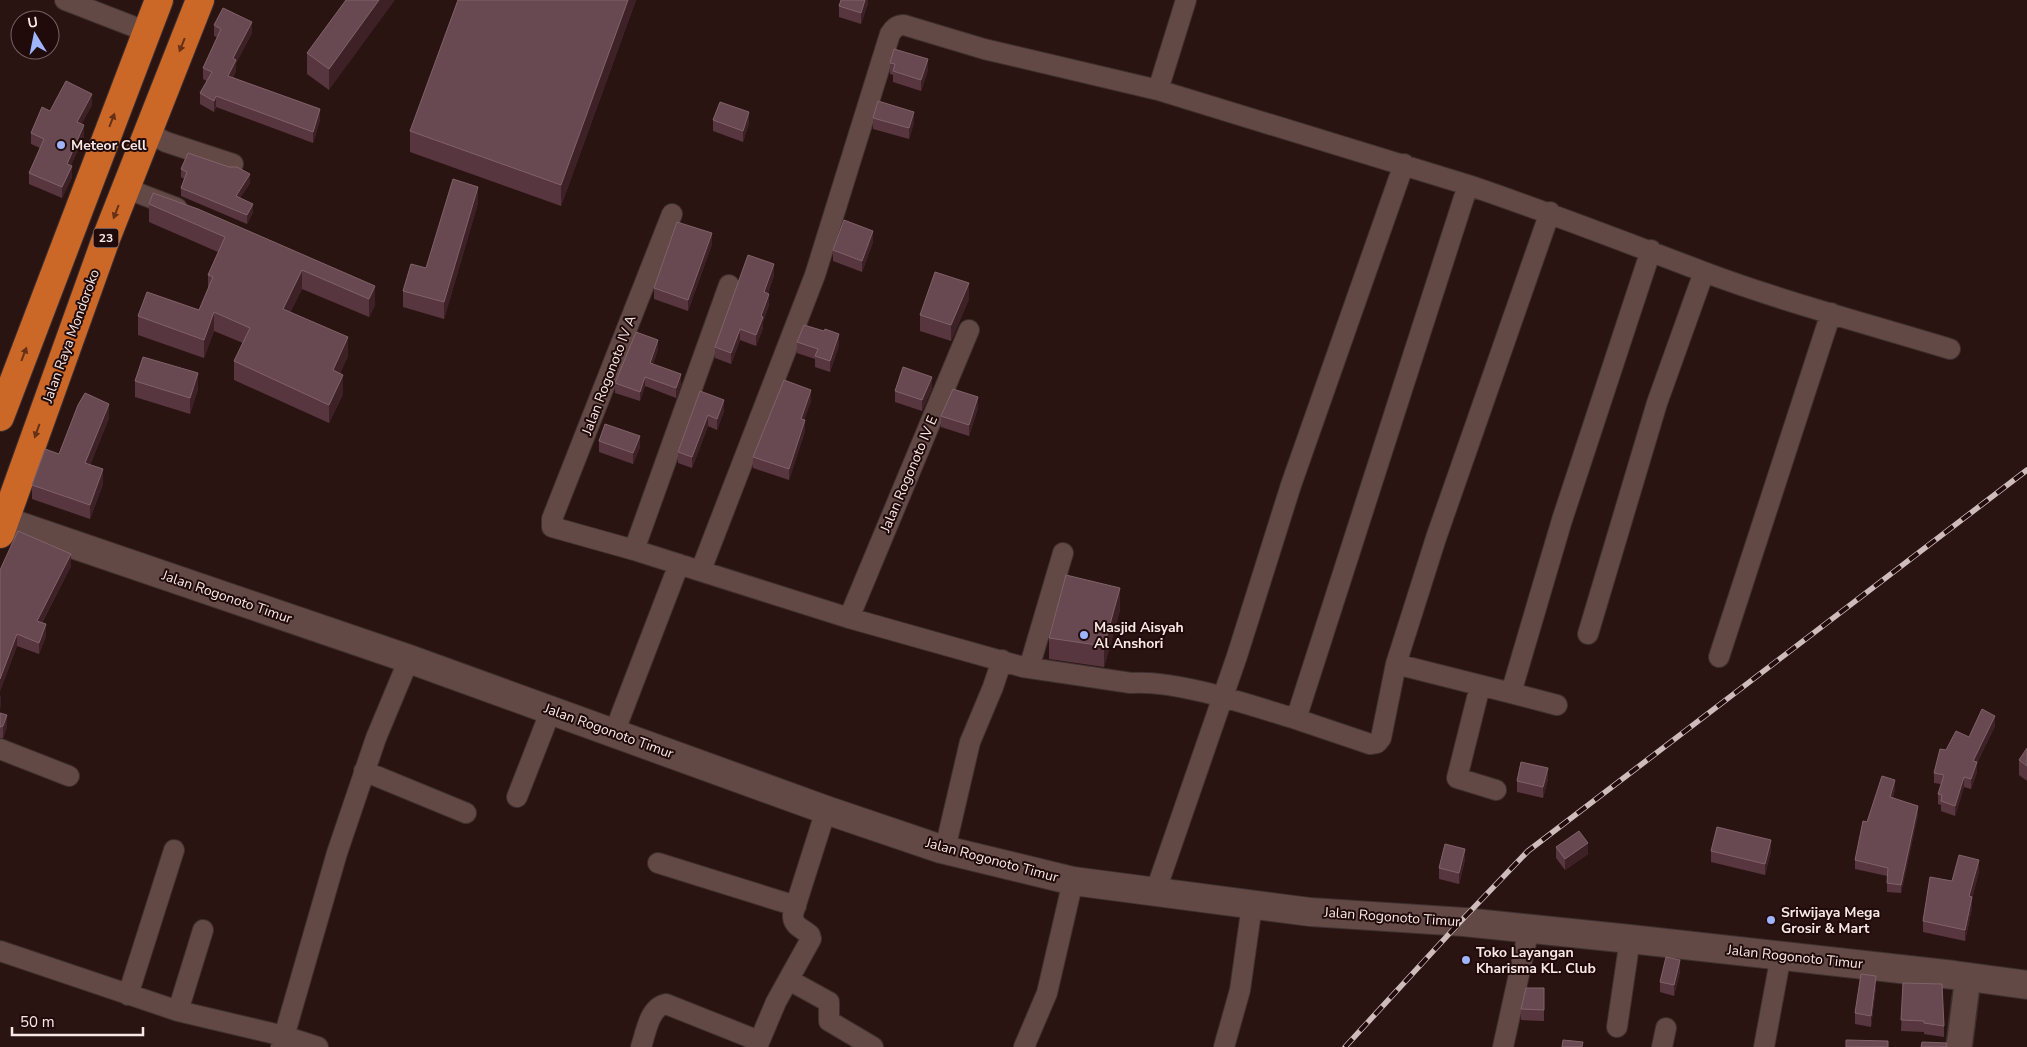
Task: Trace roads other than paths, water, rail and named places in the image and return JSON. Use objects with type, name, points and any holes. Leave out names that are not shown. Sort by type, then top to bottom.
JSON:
[{"type":"highway","points":[[2,405],[145,31],[159,0]]},
{"type":"highway","name":"Jalan Raya Mondoroko","points":[[2,525],[125,188],[200,0]]},
{"type":"main road","name":"Jalan Rogonoto Timur","points":[[2,525],[409,659],[826,810],[945,850],[1073,881],[1310,912],[1630,939],[1968,977],[2027,986]]},
{"type":"street","points":[[65,0],[145,31]]},
{"type":"street","points":[[1158,90],[1186,0]]},
{"type":"street","points":[[701,570],[814,275],[890,34],[898,25],[904,25],[984,49],[1158,90],[1404,164],[1550,212],[1704,272],[1950,350]]},
{"type":"street","points":[[147,132],[166,142],[232,164]]},
{"type":"street","points":[[1155,893],[1237,656],[1291,485],[1404,164]]},
{"type":"street","points":[[1296,719],[1468,185]]},
{"type":"street","points":[[125,188],[194,214]]},
{"type":"street","points":[[729,285],[634,550],[849,618],[1028,668],[1131,683],[1146,682],[1222,696],[1370,744],[1377,743],[1381,738],[1396,664],[1456,481],[1550,212]]},
{"type":"street","name":"Jalan Rogonoto IV A","points":[[634,550],[552,527],[552,519],[672,214]]},
{"type":"street","points":[[1511,693],[1562,520],[1651,250]]},
{"type":"street","points":[[1588,634],[1657,404],[1704,272]]},
{"type":"street","points":[[1719,657],[1831,313]]},
{"type":"street","name":"Jalan Rogonoto IV E","points":[[849,618],[969,330]]},
{"type":"street","points":[[1028,668],[1063,553]]},
{"type":"street","points":[[614,733],[679,564]]},
{"type":"street","points":[[283,1042],[336,853],[364,771],[409,659]]},
{"type":"street","points":[[945,850],[970,742],[1002,660]]},
{"type":"street","points":[[1396,664],[1557,705]]},
{"type":"street","points":[[1480,686],[1457,778],[1496,790]]},
{"type":"street","points":[[517,797],[551,710]]},
{"type":"street","points":[[0,749],[69,776]]},
{"type":"street","points":[[364,771],[466,813]]},
{"type":"street","points":[[641,1047],[653,1011],[657,1006],[666,1004],[758,1044],[788,980],[811,940],[810,935],[793,921],[826,810]]},
{"type":"street","points":[[128,995],[174,850]]},
{"type":"street","points":[[658,863],[796,906]]},
{"type":"street","points":[[1024,1047],[1047,993],[1073,881]]},
{"type":"street","points":[[1224,1047],[1240,990],[1252,905]]},
{"type":"street","points":[[1503,1047],[1529,929]]},
{"type":"street","points":[[178,1011],[203,930]]},
{"type":"street","points":[[1616,1027],[1630,939]]},
{"type":"street","points":[[0,950],[178,1011],[283,1042],[318,1047]]},
{"type":"street","points":[[1764,1047],[1780,955]]},
{"type":"street","points":[[1959,1047],[1968,977]]},
{"type":"street","points":[[788,980],[824,997],[830,1003],[830,1021],[873,1047]]},
{"type":"railway","points":[[1345,1047],[1528,851],[2027,470]]},
{"type":"place","name":"Meteor Cell","points":[[61,145]]},
{"type":"place","name":"Masjid Aisyah Al Anshori","points":[[1084,635]]},
{"type":"place","name":"Sriwijaya Mega Grosir & Mart","points":[[1771,920]]},
{"type":"place","name":"Toko Layangan Kharisma KL. Club","points":[[1466,960]]}]
